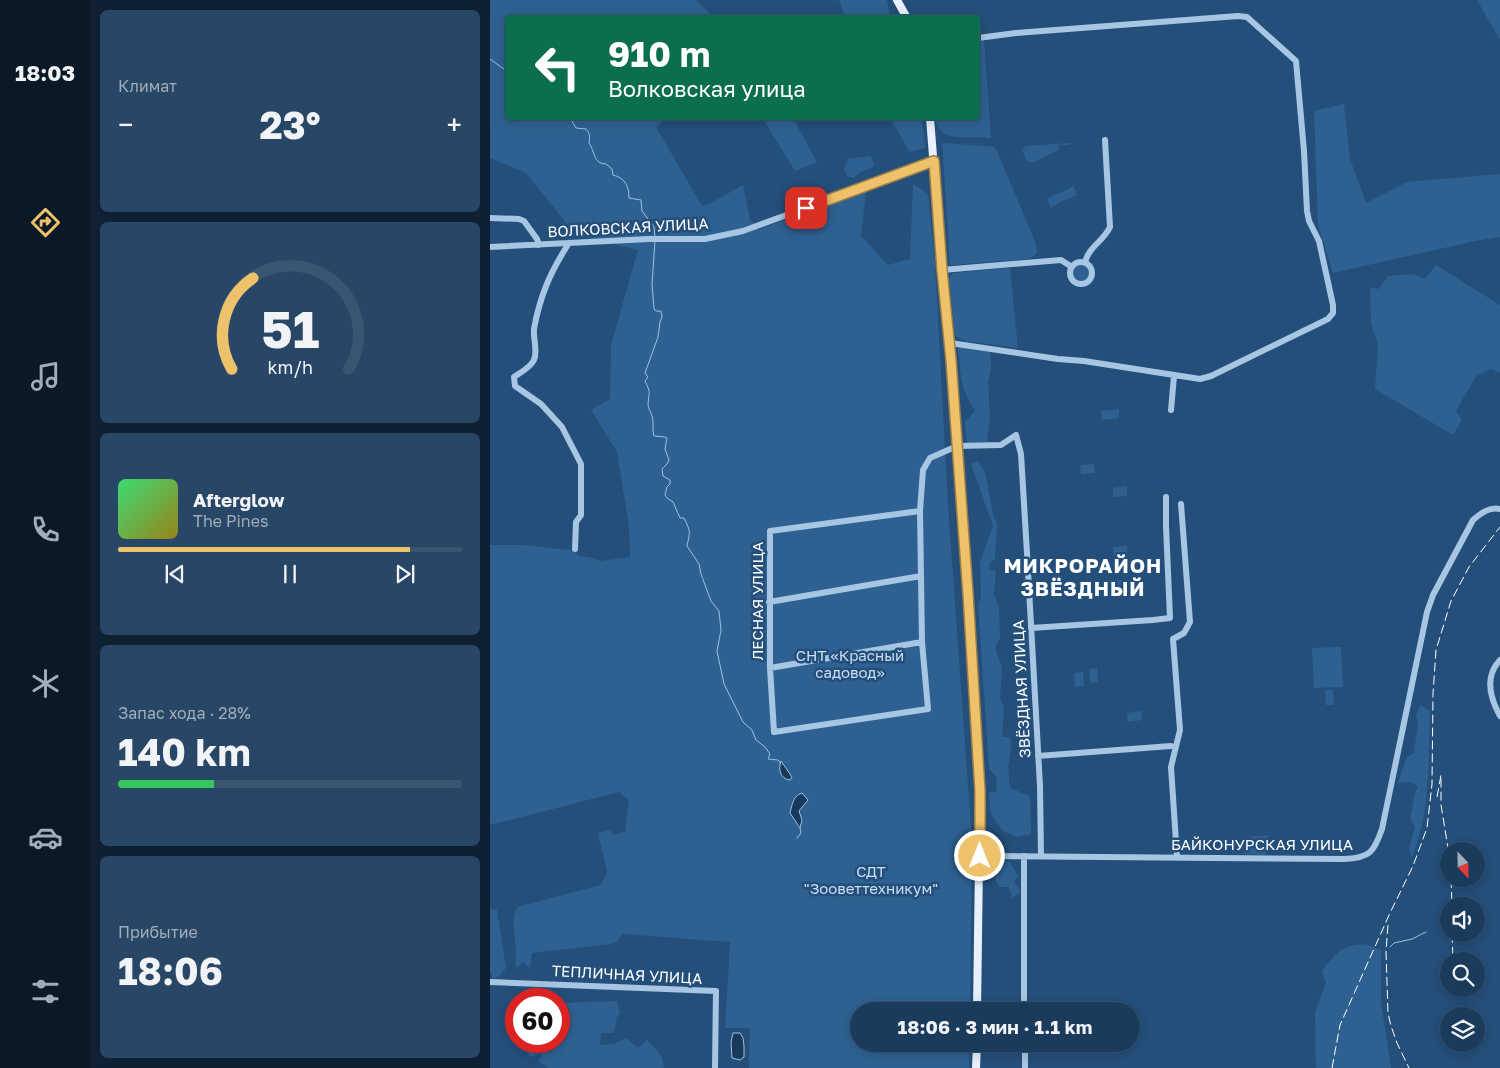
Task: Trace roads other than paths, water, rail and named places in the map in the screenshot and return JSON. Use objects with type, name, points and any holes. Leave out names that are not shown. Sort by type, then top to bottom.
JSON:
[{"type":"main road","points":[[897,0],[905,15]]},
{"type":"main road","points":[[930,120],[942,270],[950,343],[980,791],[977,1002]]},
{"type":"main road","points":[[976,1068],[977,1052]]},
{"type":"street","points":[[950,343],[1200,379],[1211,376],[1328,319],[1333,312],[1319,241],[1309,221],[1307,211],[1296,61],[1247,17],[1238,16],[1016,33],[980,38]]},
{"type":"street","points":[[1085,263],[1093,247],[1106,237],[1110,226],[1105,140]]},
{"type":"street","name":"ВОЛКОВСКАЯ УЛИЦА","points":[[490,247],[655,239],[705,239],[743,231],[934,161]]},
{"type":"street","points":[[490,218],[519,219],[524,221],[538,239],[538,245]]},
{"type":"street","points":[[569,243],[546,283],[537,311],[533,334],[536,356],[532,364],[514,377],[515,386],[542,404],[562,427],[581,464],[580,515],[576,522],[575,549]]},
{"type":"street","points":[[942,270],[1061,260],[1072,267]]},
{"type":"street","points":[[1076,263],[1085,263],[1090,266],[1092,274],[1090,280],[1080,284],[1073,280],[1070,272],[1072,267],[1076,263]]},
{"type":"street","points":[[1171,410],[1174,376]]},
{"type":"street","name":"ЗВЁЗДНАЯ УЛИЦА","points":[[957,446],[1001,445],[1016,435],[1021,454],[1038,756],[1041,856]]},
{"type":"street","points":[[770,668],[922,642],[920,511],[923,470],[930,458],[957,446]]},
{"type":"street","points":[[1031,628],[1170,618],[1166,497]]},
{"type":"street","points":[[1177,857],[1171,767],[1180,730],[1173,639],[1184,633],[1190,622],[1181,504]]},
{"type":"street","name":"БАЙКОНУРСКАЯ УЛИЦА","points":[[980,856],[1358,859],[1370,853],[1376,847],[1382,829],[1427,612],[1433,595],[1472,520],[1487,510],[1500,509]]},
{"type":"street","name":"ЛЕСНАЯ УЛИЦА","points":[[920,511],[770,531],[770,668],[774,732],[928,708],[922,642]]},
{"type":"street","points":[[769,602],[921,576]]},
{"type":"street","points":[[1500,660],[1492,674],[1490,683],[1491,697],[1500,716]]},
{"type":"street","points":[[1038,756],[1172,746]]},
{"type":"street","points":[[1024,856],[1024,1002]]},
{"type":"street","name":"ТЕПЛИЧНАЯ УЛИЦА","points":[[490,982],[716,991],[715,1068]]},
{"type":"street","points":[[1025,1052],[1025,1068]]},
{"type":"waterway","points":[[490,59],[505,70]]},
{"type":"waterway","points":[[572,120],[576,128],[586,129],[589,135],[589,143],[596,159],[606,164],[612,169],[613,175],[623,180],[627,186],[629,198],[641,200],[642,211],[654,227],[655,237]]},
{"type":"waterway","points":[[655,241],[652,284],[654,309],[661,311],[662,317],[658,337],[645,373],[648,377],[645,381],[649,390],[648,406],[653,418],[654,436],[667,438],[665,449],[669,460],[662,469],[663,476],[670,480],[670,484],[665,495],[673,502],[680,518],[684,518],[689,529],[687,546],[699,564],[711,601],[719,611],[721,630],[717,651],[724,684],[743,722],[752,730],[756,740],[770,754],[768,759],[778,760],[781,764]]},
{"type":"waterway","points":[[797,838],[801,833],[800,828]]},
{"type":"waterway","points":[[1390,947],[1394,943],[1412,939],[1426,932]]},
{"type":"railway","points":[[1332,1068],[1340,1025],[1413,866],[1427,828],[1432,784],[1433,694],[1436,650],[1451,601],[1469,567],[1500,527]]},
{"type":"railway","points":[[1437,797],[1441,775],[1441,805],[1447,842]]},
{"type":"railway","points":[[1451,888],[1452,897]]},
{"type":"railway","points":[[1388,925],[1386,951],[1388,1013],[1397,1043],[1409,1068]]},
{"type":"railway","points":[[1452,942],[1453,952]]},
{"type":"district","name":"МИКРОРАЙОН ЗВЁЗДНЫЙ","points":[[1083,578]]},
{"type":"park label","name":"СНТ «Красный садовод»","points":[[850,664]]},
{"type":"park label","name":"СДТ \"Зооветтехникум\"","points":[[871,880]]}]
